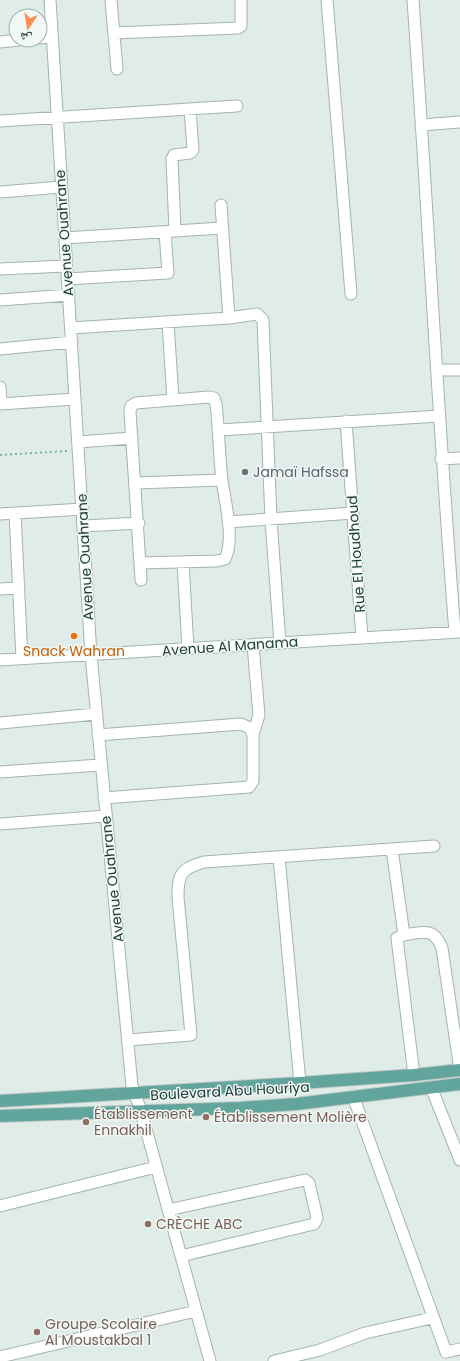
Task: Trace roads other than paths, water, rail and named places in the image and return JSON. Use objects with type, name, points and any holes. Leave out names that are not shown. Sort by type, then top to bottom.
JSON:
[{"type":"main road","name":"Boulevard Abu Houriya","points":[[0,1101],[300,1083],[414,1075],[460,1070]]},
{"type":"main road","name":"Boulevard Abu Houriya","points":[[0,1116],[240,1108],[296,1104],[460,1084]]},
{"type":"main road","points":[[71,1097],[73,1113]]},
{"type":"street","name":"Avenue Ouahrane","points":[[50,0],[91,655],[100,765],[134,1094],[141,1111],[210,1361]]},
{"type":"street","points":[[111,0],[117,68]]},
{"type":"street","points":[[114,33],[238,28],[241,26],[242,22],[241,0]]},
{"type":"street","points":[[327,0],[351,294]]},
{"type":"street","points":[[412,0],[442,459],[458,632]]},
{"type":"street","points":[[48,37],[52,37]]},
{"type":"street","points":[[0,121],[237,106]]},
{"type":"street","points":[[67,279],[168,273],[172,159],[174,155],[190,153],[193,150],[190,109]]},
{"type":"street","points":[[421,125],[460,122]]},
{"type":"street","points":[[0,192],[61,187]]},
{"type":"street","points":[[221,205],[229,318]]},
{"type":"street","points":[[65,238],[222,228]]},
{"type":"street","points":[[0,270],[66,266]]},
{"type":"street","points":[[0,300],[69,296]]},
{"type":"street","points":[[71,328],[229,318],[257,314],[263,320],[271,520],[280,643]]},
{"type":"street","points":[[168,322],[173,400]]},
{"type":"street","points":[[0,349],[72,342]]},
{"type":"street","points":[[437,370],[460,370]]},
{"type":"street","points":[[0,387],[1,404],[75,399]]},
{"type":"street","points":[[140,563],[217,561],[225,559],[229,551],[228,522],[222,480],[219,430],[214,398],[209,397],[136,403],[131,406],[130,412],[139,523],[140,563],[141,580]]},
{"type":"street","points":[[219,430],[439,416]]},
{"type":"street","name":"Rue El Houdhoud","points":[[346,421],[362,638]]},
{"type":"street","points":[[78,446],[132,438]]},
{"type":"street","points":[[442,459],[460,458]]},
{"type":"street","points":[[136,483],[222,480]]},
{"type":"street","points":[[0,514],[83,509]]},
{"type":"street","points":[[15,513],[22,658]]},
{"type":"street","points":[[228,522],[353,513]]},
{"type":"street","points":[[84,526],[139,523]]},
{"type":"street","points":[[183,562],[188,648]]},
{"type":"street","points":[[0,589],[19,588]]},
{"type":"street","name":"Avenue Al Manama","points":[[0,660],[458,632]]},
{"type":"street","points":[[104,798],[249,787],[253,781],[253,735],[258,715],[253,645]]},
{"type":"street","points":[[0,723],[96,714]]},
{"type":"street","points":[[98,735],[241,724],[250,728],[253,735]]},
{"type":"street","points":[[0,772],[100,765]]},
{"type":"street","points":[[0,824],[106,816]]},
{"type":"street","points":[[128,1040],[191,1035],[178,897],[180,876],[188,867],[204,862],[434,846]]},
{"type":"street","points":[[392,849],[404,935]]},
{"type":"street","points":[[279,857],[300,1083]]},
{"type":"street","points":[[414,1075],[397,938],[404,935],[424,932],[432,933],[438,938],[442,948],[460,1070]]},
{"type":"street","points":[[431,1087],[460,1160]]},
{"type":"street","points":[[353,1096],[432,1318],[446,1352],[460,1349]]},
{"type":"street","points":[[0,1206],[156,1167]]},
{"type":"street","points":[[168,1210],[305,1180],[309,1183],[317,1218],[314,1224],[181,1256]]},
{"type":"street","points":[[0,1358],[196,1311]]},
{"type":"street","points":[[274,1361],[320,1350],[365,1333],[432,1318]]},
{"type":"place","name":"Jamaï Hafssa","points":[[245,472]]},
{"type":"place","name":"Snack Wahran","points":[[74,636]]},
{"type":"place","name":"Établissement Molière","points":[[206,1117]]},
{"type":"place","name":"Établissement Ennakhil","points":[[86,1122]]},
{"type":"place","name":"CRÈCHE ABC","points":[[148,1224]]},
{"type":"place","name":"Groupe Scolaire Al Moustakbal 1","points":[[37,1332]]}]
